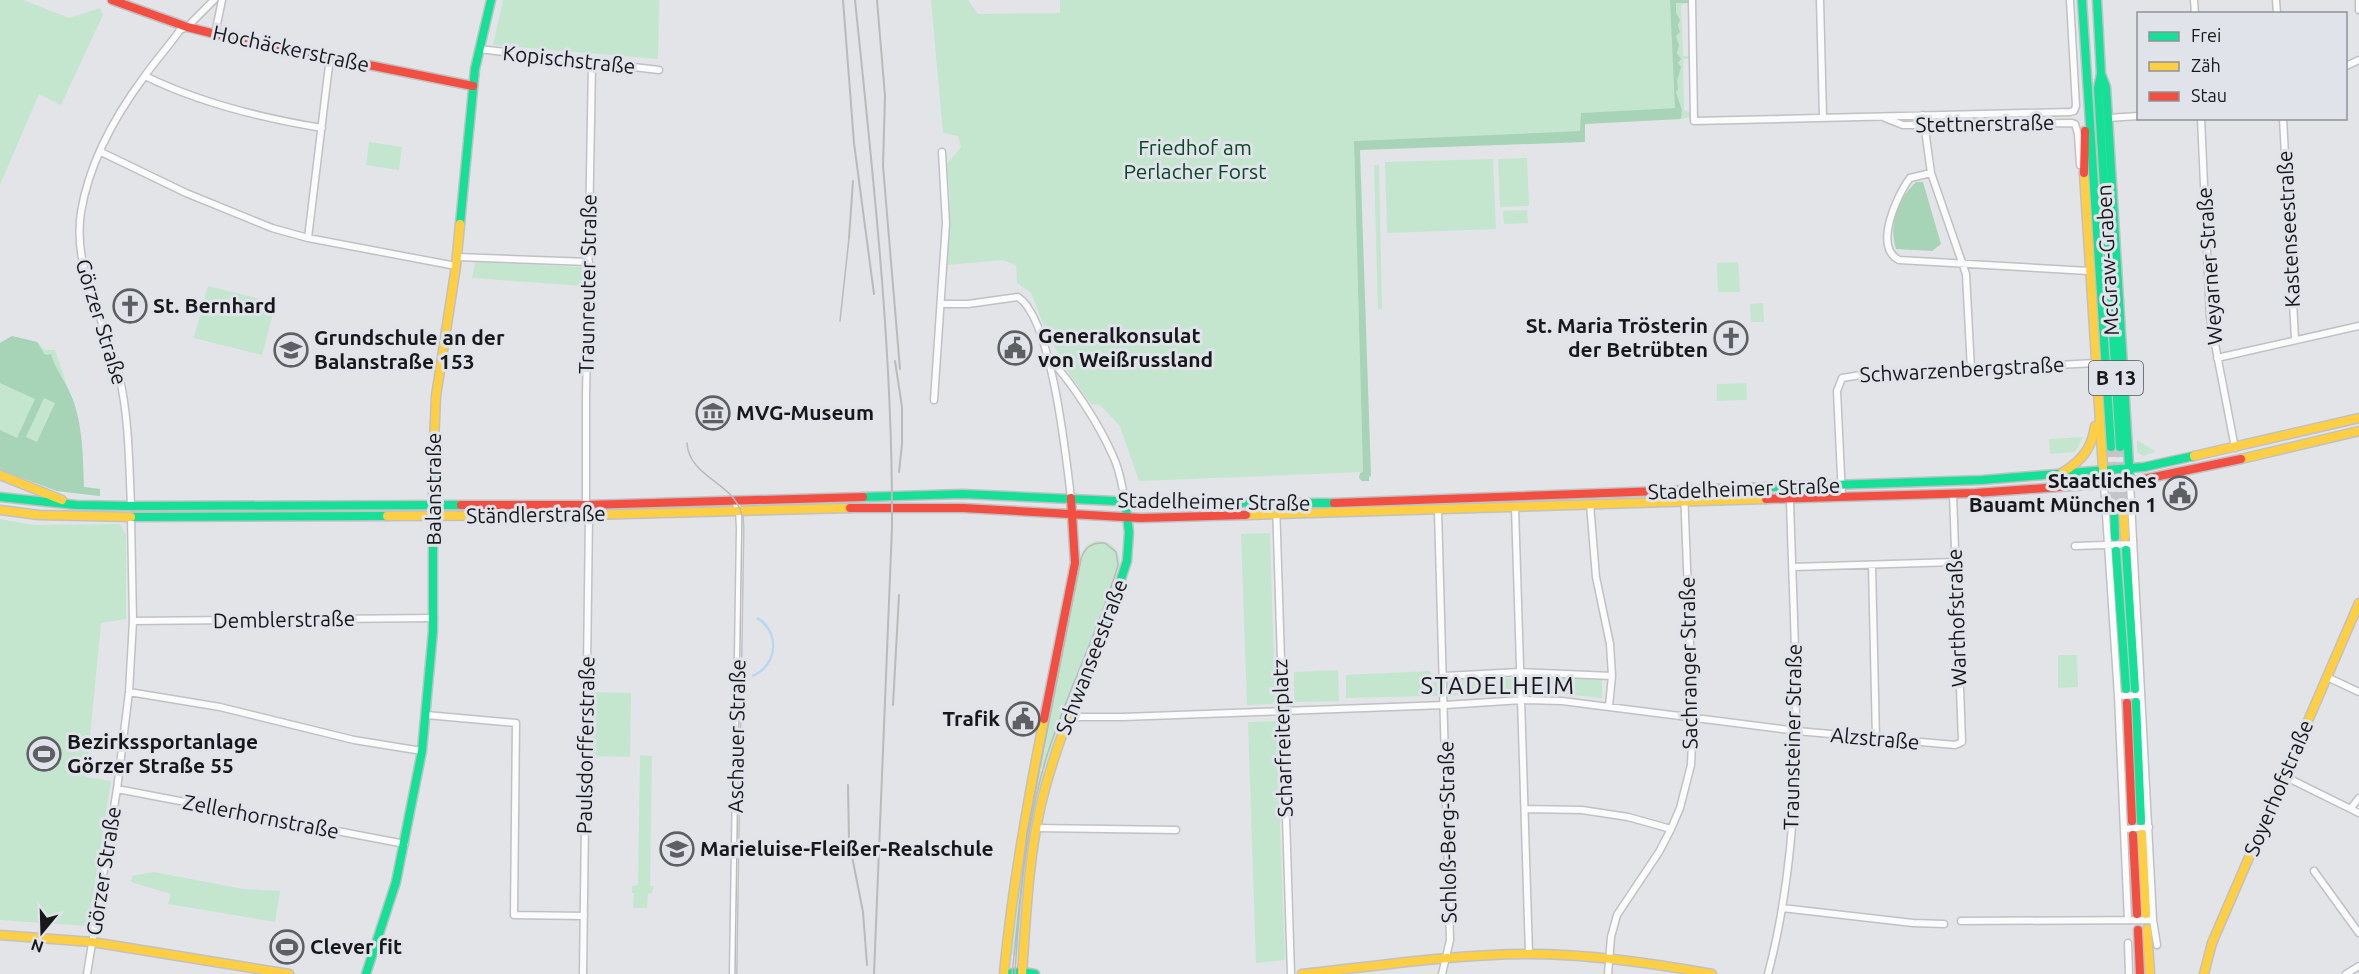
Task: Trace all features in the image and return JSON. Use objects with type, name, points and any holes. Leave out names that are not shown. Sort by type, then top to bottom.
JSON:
[{"type":"main road","name":"Hochäckerstraße","points":[[112,0],[187,27],[215,34],[473,86]]},
{"type":"main road","name":"Balanstraße","points":[[366,974],[396,882],[422,751],[434,618],[433,505],[436,396],[457,262],[473,86],[491,0]]},
{"type":"main road","name":"B 13","points":[[2082,0],[2088,98]]},
{"type":"main road","name":"B 13","points":[[2097,0],[2101,74]]},
{"type":"main road","points":[[2101,74],[2106,87],[2130,482]]},
{"type":"main road","name":"McGraw-Graben","points":[[2088,98],[2115,447],[2098,88],[2101,74]]},
{"type":"main road","points":[[2088,98],[2084,110],[2084,173],[2104,484]]},
{"type":"main road","points":[[2058,475],[2079,462],[2090,450],[2095,433],[2098,396]]},
{"type":"main road","name":"Stadelheimer Straße","points":[[1071,498],[1125,501],[1358,503],[1982,480],[2130,468],[2235,448],[2359,418]]},
{"type":"main road","name":"Stadelheimer Straße","points":[[1072,514],[1128,518],[1277,516],[1590,504],[1953,494],[2130,482],[2221,464],[2359,431]]},
{"type":"main road","points":[[0,475],[33,490],[76,505]]},
{"type":"main road","name":"Ständlerstraße","points":[[0,497],[76,505],[130,506],[586,505],[912,494],[1004,494],[1071,498]]},
{"type":"main road","name":"Schwanseestraße","points":[[1006,974],[1009,917],[1024,816],[1075,562],[1071,498]]},
{"type":"main road","name":"Schwanseestraße","points":[[1022,973],[1036,828],[1049,774],[1069,714],[1125,570],[1129,552],[1125,501]]},
{"type":"main road","points":[[1358,503],[1358,512]]},
{"type":"main road","points":[[2119,506],[2120,537]]},
{"type":"main road","name":"Ständlerstraße","points":[[0,510],[39,515],[130,517],[589,515],[902,507],[1072,514]]},
{"type":"main road","points":[[2125,548],[2137,821]]},
{"type":"main road","name":"Soyerhofstraße","points":[[2204,974],[2211,943],[2359,603]]},
{"type":"main road","points":[[2137,835],[2145,916]]},
{"type":"main road","points":[[2140,974],[2143,930],[2150,974]]},
{"type":"main road","points":[[0,935],[92,942],[252,971],[289,974]]},
{"type":"main road","points":[[1302,974],[1445,958],[1529,954],[1609,958],[1712,974]]},
{"type":"main road","points":[[1006,974],[1035,974]]},
{"type":"street","name":"Görzer Straße","points":[[130,506],[127,423],[119,374],[84,273],[80,249],[83,205],[90,178],[101,152],[116,121],[144,76],[180,30],[187,27],[214,0]]},
{"type":"street","points":[[215,34],[222,0]]},
{"type":"street","name":"Stettnerstraße","points":[[1692,0],[1694,121],[2074,111],[2076,106],[2070,0]]},
{"type":"street","points":[[1820,0],[1823,117]]},
{"type":"street","points":[[2359,0],[2359,10]]},
{"type":"street","name":"Kopischstraße","points":[[479,49],[659,70]]},
{"type":"street","points":[[308,238],[330,57]]},
{"type":"street","name":"Traunreuter Straße","points":[[586,505],[592,63]]},
{"type":"street","points":[[144,76],[252,115],[322,128]]},
{"type":"street","name":"Stettnerstraße","points":[[1882,116],[1903,125],[2072,123],[2077,128],[2080,167],[2084,173]]},
{"type":"street","points":[[1923,116],[1931,173],[1962,264],[1968,289],[1971,370]]},
{"type":"street","points":[[2108,118],[2137,116]]},
{"type":"street","name":"Weyarner Straße","points":[[2200,120],[2211,318],[2235,448]]},
{"type":"street","name":"Kastenseestraße","points":[[2283,120],[2295,339]]},
{"type":"street","points":[[101,152],[211,204],[272,228],[308,238],[457,262],[589,262]]},
{"type":"street","points":[[934,400],[946,197],[942,152]]},
{"type":"street","points":[[1931,173],[1915,176],[1905,186],[1890,220],[1887,243],[1889,253],[1899,260],[2089,271]]},
{"type":"street","name":"Schwanseestraße","points":[[941,304],[968,304],[1018,297],[1028,307],[1049,358],[1063,433],[1071,498]]},
{"type":"street","points":[[2217,358],[2359,326]]},
{"type":"street","name":"Schwanseestraße","points":[[1049,358],[1090,414],[1113,455],[1125,501]]},
{"type":"street","name":"Schwarzenbergstraße","points":[[1842,497],[1837,391],[1842,378],[1861,375],[2096,363]]},
{"type":"street","points":[[2075,546],[2108,544],[2125,548],[2130,482]]},
{"type":"street","points":[[2104,484],[2118,696],[2128,920]]},
{"type":"street","name":"Sachranger Straße","points":[[1608,974],[1611,934],[1617,915],[1659,852],[1671,829],[1680,808],[1691,765],[1693,719],[1684,491]]},
{"type":"street","name":"Warthofstraße","points":[[1953,494],[1962,742]]},
{"type":"street","name":"Traunsteiner Straße","points":[[1768,974],[1782,908],[1794,810],[1797,732],[1790,499]]},
{"type":"street","name":"Aschauer Straße","points":[[733,974],[739,510],[734,500]]},
{"type":"street","name":"Scharfreiterplatz","points":[[1276,503],[1291,974]]},
{"type":"street","points":[[1590,504],[1596,577],[1610,644],[1612,676],[1609,706]]},
{"type":"street","points":[[1515,507],[1529,954]]},
{"type":"street","name":"Schloß-Berg-Straße","points":[[1438,510],[1450,939],[1442,974]]},
{"type":"street","name":"Paulsdorfferstraße","points":[[583,974],[589,515]]},
{"type":"street","name":"Görzer Straße","points":[[87,974],[117,789],[129,692],[133,621],[130,517]]},
{"type":"street","points":[[1793,567],[1955,562]]},
{"type":"street","points":[[1872,565],[1876,739]]},
{"type":"street","name":"Demblerstraße","points":[[133,621],[434,618]]},
{"type":"street","points":[[1444,676],[1520,672],[1612,676]]},
{"type":"street","points":[[2327,677],[2359,692]]},
{"type":"street","points":[[129,692],[220,707],[354,740],[422,751]]},
{"type":"street","points":[[2118,696],[2133,695],[2149,827],[2145,916],[2157,945]]},
{"type":"street","name":"Alzstraße","points":[[1069,714],[1078,717],[1123,717],[1521,700],[1562,701],[1797,732],[1932,744],[1955,745],[1962,742]]},
{"type":"street","points":[[426,715],[516,723],[514,915],[584,916]]},
{"type":"street","points":[[2284,776],[2359,813]]},
{"type":"street","name":"Zellerhornstraße","points":[[117,789],[405,844]]},
{"type":"street","points":[[2351,808],[2359,798]]},
{"type":"street","points":[[1525,809],[1582,810],[1628,817],[1671,829]]},
{"type":"street","points":[[2125,829],[2149,827]]},
{"type":"street","points":[[1036,828],[1176,830]]},
{"type":"street","points":[[2314,871],[2359,933]]},
{"type":"street","points":[[1782,908],[1913,923],[1944,924]]},
{"type":"street","points":[[1962,921],[2128,920],[2145,916]]},
{"type":"street","points":[[2128,943],[2129,974]]},
{"type":"street","points":[[2346,974],[2359,966]]},
{"type":"green space","points":[[0,0],[23,0],[69,18],[100,8],[103,15],[61,105],[39,94],[0,185]]},
{"type":"green space","points":[[503,0],[659,0],[658,59],[493,45]]},
{"type":"green space","name":"Friedhof am Perlacher Forst","points":[[931,0],[968,0],[978,14],[1060,13],[1060,0],[1670,0],[1676,108],[1581,113],[1581,131],[1354,141],[1363,472],[1139,481],[1120,426],[1100,405],[1091,404],[1068,372],[1047,333],[1031,293],[1017,283],[1016,265],[1003,260],[947,265],[950,196],[947,164],[961,147],[958,136],[943,133]]},
{"type":"green space","points":[[1670,0],[1688,0],[1688,3],[1676,3],[1676,13],[1680,20],[1678,25],[1680,32],[1676,36],[1679,45],[1677,53],[1681,59],[1678,63],[1681,67],[1676,92],[1682,110],[1681,119],[1585,124],[1585,142],[1360,150],[1371,476],[1369,481],[1362,481],[1359,478],[1360,473],[1363,472],[1354,141],[1580,131],[1581,113],[1675,108]]},
{"type":"green space","points":[[1676,2],[1688,3],[1681,5],[1683,56],[1689,56],[1689,59],[1683,59],[1684,111],[1691,112],[1689,117],[1681,119],[1682,110],[1676,92],[1679,64],[1677,48],[1679,45],[1676,36],[1680,30],[1678,26],[1680,20],[1676,13]]},
{"type":"green space","points":[[2029,116],[2029,120],[1930,122],[1930,118]]},
{"type":"green space","points":[[369,142],[402,147],[399,170],[366,165]]},
{"type":"green space","points":[[1527,158],[1529,206],[1500,207],[1498,159]]},
{"type":"green space","points":[[1493,159],[1496,229],[1387,233],[1385,162]]},
{"type":"green space","points":[[1374,165],[1379,165],[1382,309],[1378,309]]},
{"type":"green space","points":[[1916,182],[1923,182],[1941,244],[1932,251],[1896,249],[1894,221],[1900,204]]},
{"type":"green space","points":[[1527,210],[1528,223],[1504,224],[1503,211]]},
{"type":"green space","points":[[475,262],[582,267],[582,286],[472,278]]},
{"type":"green space","points":[[1738,262],[1740,292],[1718,292],[1717,263]]},
{"type":"green space","points":[[208,286],[276,303],[262,355],[194,338]]},
{"type":"green space","points":[[1763,303],[1764,322],[1751,322],[1750,304]]},
{"type":"green space","points":[[12,336],[37,342],[45,350],[55,350],[75,417],[84,487],[100,489],[100,496],[57,491],[0,466],[0,343]]},
{"type":"green space","points":[[12,336],[37,342],[45,355],[51,354],[71,395],[78,417],[82,441],[84,487],[100,489],[100,496],[57,491],[0,470],[0,430],[17,438],[35,399],[0,383],[0,343]],"holes":[[[44,398],[55,403],[37,442],[26,437]]]},
{"type":"green space","points":[[1746,383],[1747,400],[1717,401],[1717,384]]},
{"type":"green space","points":[[2083,437],[2075,452],[2050,454],[2049,439]]},
{"type":"green space","points":[[2137,440],[2156,452],[2143,456],[2137,452]]},
{"type":"green space","name":"Bezirkssportanlage Görzer Straße 55","points":[[0,519],[34,525],[120,524],[126,535],[126,619],[101,623],[86,777],[111,781],[88,926],[0,920]]},
{"type":"green space","points":[[1270,533],[1275,700],[1272,704],[1247,705],[1241,534]]},
{"type":"green space","points":[[1095,541],[1113,546],[1120,558],[1120,564],[1048,766],[1045,769],[1036,767],[1079,557],[1086,546]]},
{"type":"green space","points":[[2058,655],[2077,655],[2078,687],[2058,688]]},
{"type":"green space","points":[[1338,670],[1339,701],[1294,702],[1294,672]]},
{"type":"green space","points":[[1430,671],[1433,681],[1546,677],[1602,680],[1602,698],[1552,693],[1346,698],[1346,675]]},
{"type":"green space","points":[[591,692],[631,693],[630,757],[590,756]]},
{"type":"green space","points":[[1276,721],[1285,960],[1256,963],[1248,722]]},
{"type":"green space","points":[[640,755],[652,756],[650,886],[654,886],[652,893],[648,894],[647,908],[633,908],[632,886],[638,885]]},
{"type":"green space","points":[[1037,770],[1046,772],[1023,916],[1021,916],[1018,955],[1010,955],[1023,839]]},
{"type":"green space","points":[[154,872],[243,889],[280,891],[275,922],[168,904],[171,894],[131,882],[132,876]]},
{"type":"water","points":[[758,617],[771,631],[774,649],[768,666],[752,677],[766,664],[772,648],[769,632],[756,619]]},
{"type":"tunnel","points":[[2111,447],[2114,507]]},
{"type":"tunnel","points":[[2120,447],[2123,506]]},
{"type":"tram line","points":[[840,321],[849,238]]},
{"type":"tram line","points":[[687,443],[696,465],[731,496],[742,516],[735,974]]},
{"type":"tram line","points":[[1012,974],[1027,833],[1081,559],[1090,546],[1105,543],[1116,552],[1118,565],[1053,737],[1038,788],[1024,867],[1015,974]]},
{"type":"railway","points":[[843,0],[854,143],[874,294]]},
{"type":"railway","points":[[855,0],[881,263],[891,461],[892,527],[874,974]]},
{"type":"railway","points":[[877,0],[885,96],[883,166],[900,369]]},
{"type":"railway","points":[[849,238],[853,181]]},
{"type":"railway","points":[[895,361],[902,407],[899,472]]},
{"type":"railway","points":[[893,705],[899,595]]},
{"type":"railway","points":[[848,785],[849,841],[863,912],[867,965]]},
{"type":"traffic: fast","points":[[460,224],[475,69],[491,0]]},
{"type":"traffic: fast","points":[[2082,0],[2111,447]]},
{"type":"traffic: fast","points":[[2097,0],[2101,74],[2098,88],[2120,447]]},
{"type":"traffic: fast","points":[[2101,74],[2106,87],[2108,118]]},
{"type":"traffic: fast","points":[[2108,118],[2130,482]]},
{"type":"traffic: fast","points":[[1769,487],[1982,480],[2144,467],[2194,456]]},
{"type":"traffic: fast","points":[[366,974],[396,882],[422,751],[433,631],[433,466]]},
{"type":"traffic: fast","points":[[863,497],[963,494],[1138,502],[1334,503]]},
{"type":"traffic: fast","points":[[0,497],[76,505],[131,506]]},
{"type":"traffic: fast","points":[[1074,704],[1108,618],[1127,561],[1129,532],[1125,501]]},
{"type":"traffic: fast","points":[[131,506],[461,505]]},
{"type":"traffic: fast","points":[[2114,507],[2115,537]]},
{"type":"traffic: fast","points":[[131,517],[387,516]]},
{"type":"traffic: fast","points":[[2126,550],[2135,689]]},
{"type":"traffic: fast","points":[[2116,551],[2126,689]]},
{"type":"traffic: fast","points":[[2136,702],[2141,821]]},
{"type":"traffic: fast","points":[[1007,974],[1022,972],[1035,974]]},
{"type":"traffic: slow","points":[[2084,173],[2104,484]]},
{"type":"traffic: slow","points":[[433,466],[436,396],[456,266],[460,224]]},
{"type":"traffic: slow","points":[[2194,456],[2359,418]]},
{"type":"traffic: slow","points":[[2062,473],[2084,454],[2094,434],[2095,426]]},
{"type":"traffic: slow","points":[[2241,459],[2359,431]]},
{"type":"traffic: slow","points":[[0,475],[62,500]]},
{"type":"traffic: slow","points":[[1246,515],[1766,499]]},
{"type":"traffic: slow","points":[[2123,506],[2125,537]]},
{"type":"traffic: slow","points":[[387,516],[589,515],[850,508]]},
{"type":"traffic: slow","points":[[0,510],[39,515],[131,517]]},
{"type":"traffic: slow","points":[[2204,974],[2212,943],[2359,603]]},
{"type":"traffic: slow","points":[[1022,974],[1028,891],[1036,829],[1051,769],[1074,704]]},
{"type":"traffic: slow","points":[[1004,974],[1021,846],[1044,719]]},
{"type":"traffic: slow","points":[[2142,834],[2146,914]]},
{"type":"traffic: slow","points":[[2147,929],[2150,974]]},
{"type":"traffic: slow","points":[[0,935],[92,942],[289,974]]},
{"type":"traffic: slow","points":[[1302,974],[1444,958],[1530,954],[1621,960],[1712,974]]},
{"type":"traffic: jam","points":[[112,0],[187,27],[215,34],[473,86]]},
{"type":"traffic: jam","points":[[2084,173],[2085,131]]},
{"type":"traffic: jam","points":[[1766,499],[1975,493],[2130,482],[2241,459]]},
{"type":"traffic: jam","points":[[1334,503],[1769,487]]},
{"type":"traffic: jam","points":[[461,505],[586,505],[863,497]]},
{"type":"traffic: jam","points":[[1044,719],[1075,563],[1071,498]]},
{"type":"traffic: jam","points":[[850,508],[963,508],[1141,518],[1246,515]]},
{"type":"traffic: jam","points":[[2127,703],[2132,821]]},
{"type":"traffic: jam","points":[[2133,835],[2137,914]]},
{"type":"traffic: jam","points":[[2138,930],[2140,974]]},
{"type":"place","name":"St. Bernhard","points":[[130,306]]},
{"type":"place","name":"St. Maria Trösterin der Betrübten","points":[[1731,338]]},
{"type":"place","name":"Generalkonsulat von Weißrussland","points":[[1015,348]]},
{"type":"place","name":"Grundschule an der Balanstraße 153","points":[[291,350]]},
{"type":"place","name":"MVG-Museum","points":[[713,413]]},
{"type":"place","name":"Staatliches Bauamt München 1","points":[[2180,493]]},
{"type":"place","name":"Trafik","points":[[1023,719]]},
{"type":"place","name":"Bezirkssportanlage Görzer Straße 55","points":[[44,754]]},
{"type":"place","name":"Marieluise-Fleißer-Realschule","points":[[677,849]]},
{"type":"place","name":"Clever fit","points":[[287,947]]},
{"type":"district","name":"STADELHEIM","points":[[1498,686]]}]
